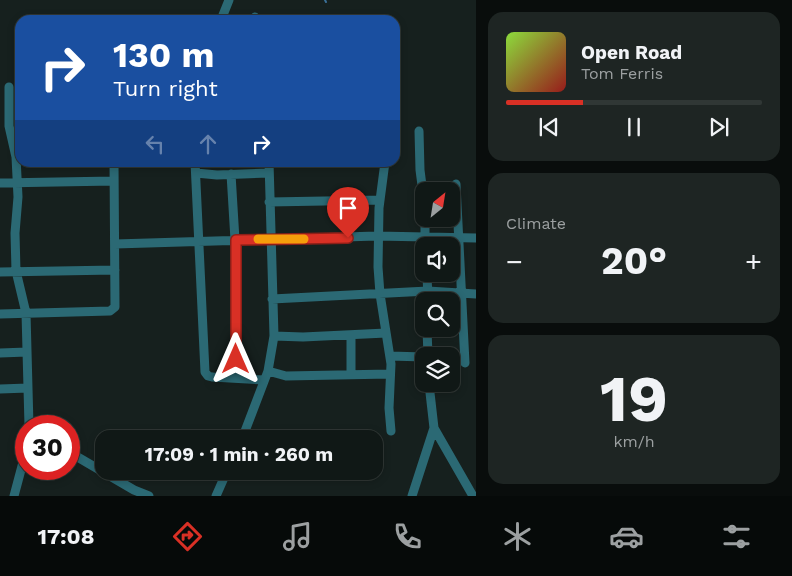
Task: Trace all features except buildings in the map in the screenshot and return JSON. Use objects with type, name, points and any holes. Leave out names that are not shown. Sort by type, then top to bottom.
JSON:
[{"type":"street","points":[[223,15],[228,0]]},
{"type":"street","points":[[9,87],[9,126],[15,153]]},
{"type":"street","points":[[419,131],[422,182]]},
{"type":"street","points":[[16,167],[18,197],[14,232],[16,271],[26,313],[29,415]]},
{"type":"street","points":[[0,314],[112,310],[116,305],[114,167]]},
{"type":"street","points":[[195,167],[205,372],[210,377],[236,378],[390,374]]},
{"type":"street","points":[[245,430],[266,376],[274,336],[269,167]]},
{"type":"street","points":[[384,167],[377,236],[380,294],[390,356],[389,408],[391,431]]},
{"type":"street","points":[[196,173],[217,175],[269,173]]},
{"type":"street","points":[[231,174],[236,240],[236,378]]},
{"type":"street","points":[[0,183],[114,181]]},
{"type":"street","points":[[269,202],[380,200]]},
{"type":"street","points":[[115,244],[377,236],[415,241]]},
{"type":"street","points":[[460,238],[476,238]]},
{"type":"street","points":[[0,272],[115,270]]},
{"type":"street","points":[[460,275],[465,364]]},
{"type":"street","points":[[427,282],[428,291]]},
{"type":"street","points":[[272,299],[428,291],[476,294]]},
{"type":"street","points":[[274,336],[303,337],[386,333]]},
{"type":"street","points":[[351,335],[351,374]]},
{"type":"street","points":[[0,353],[27,352]]},
{"type":"street","points":[[390,356],[415,357]]},
{"type":"street","points":[[0,389],[28,388]]},
{"type":"street","points":[[430,392],[434,428],[473,496]]},
{"type":"street","points":[[412,496],[434,428]]},
{"type":"street","points":[[80,458],[134,490],[148,496]]},
{"type":"street","points":[[14,496],[18,480]]},
{"type":"street","points":[[216,496],[224,480]]},
{"type":"slow traffic","points":[[258,239],[304,239]]},
{"type":"route","points":[[236,359],[236,240],[348,238]]}]
